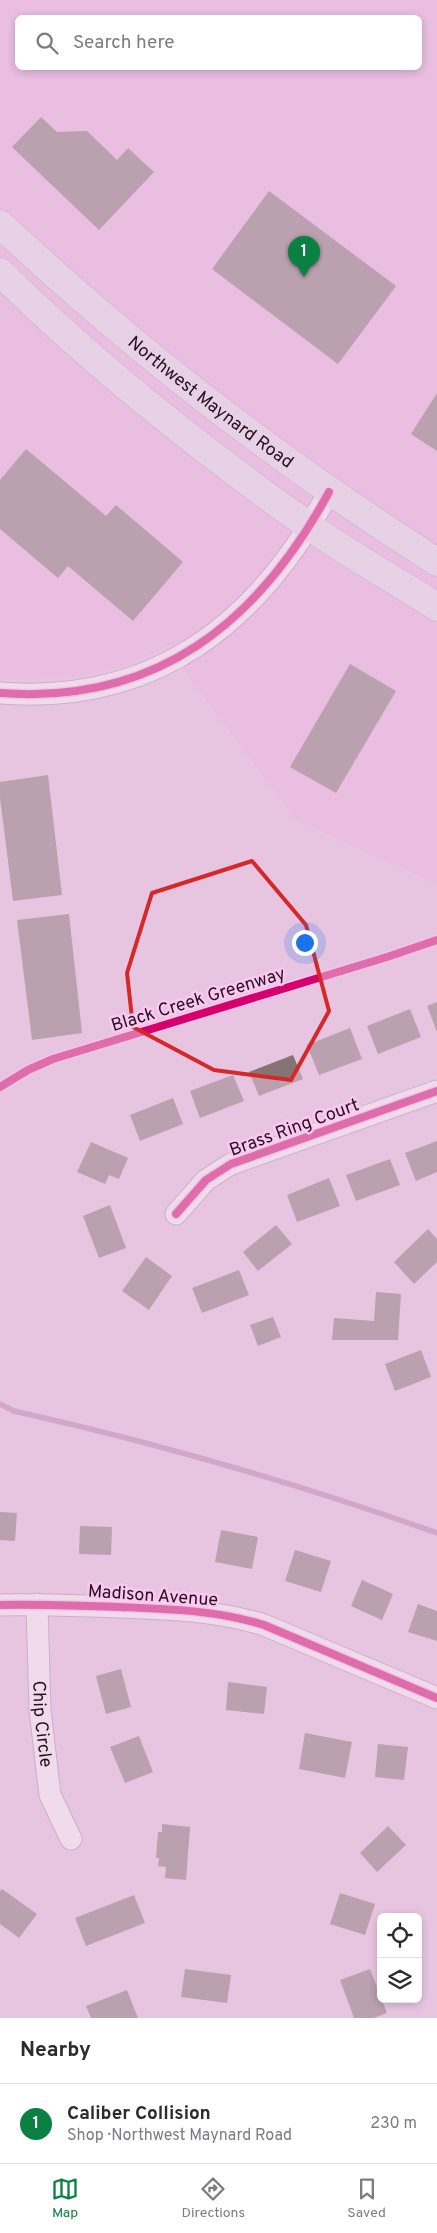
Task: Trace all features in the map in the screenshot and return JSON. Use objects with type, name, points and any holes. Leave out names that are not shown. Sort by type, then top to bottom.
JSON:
[{"type":"main road","name":"Northwest Maynard Road","points":[[0,224],[99,312],[204,398],[330,492],[437,562]]},
{"type":"main road","points":[[0,272],[41,313],[177,428],[310,527],[437,607]]},
{"type":"street","points":[[0,693],[52,695],[94,689],[153,669],[191,649],[212,635],[251,603],[310,527],[330,492]]},
{"type":"street","name":"Brass Ring Court","points":[[176,1214],[206,1180],[231,1164],[437,1091]]},
{"type":"street","name":"Madison Avenue","points":[[0,1605],[37,1604],[167,1609],[212,1612],[240,1617],[264,1625],[437,1698]]},
{"type":"street","name":"Chip Circle","points":[[37,1604],[40,1710],[50,1795],[71,1839]]},
{"type":"highlighted area","points":[[252,861],[306,925],[329,1011],[291,1080],[214,1070],[133,1027],[127,973],[152,893]]},
{"type":"shaded area","points":[[0,0],[437,0],[437,884],[296,820],[187,675],[170,645],[128,665],[76,678],[0,679]]},
{"type":"building","points":[[41,117],[57,132],[87,131],[117,160],[128,148],[154,172],[99,230],[12,147]]},
{"type":"building","points":[[269,191],[396,286],[338,364],[212,269]]},
{"type":"building","points":[[437,393],[437,451],[411,434]]},
{"type":"building","points":[[26,449],[106,516],[116,505],[183,562],[133,621],[68,566],[58,578],[0,529],[0,480]]},
{"type":"building","points":[[350,664],[396,691],[336,793],[290,767]]},
{"type":"building","points":[[48,775],[62,895],[13,901],[0,798],[0,782]]},
{"type":"building","points":[[69,914],[82,1033],[32,1040],[17,920]]},
{"type":"building","points":[[437,1002],[437,1032],[427,1006]]},
{"type":"building","points":[[410,1009],[421,1037],[378,1054],[367,1026]]},
{"type":"building","points":[[350,1028],[362,1059],[319,1075],[307,1045]]},
{"type":"building","points":[[293,1055],[303,1079],[259,1096],[249,1072]]},
{"type":"building","points":[[233,1075],[244,1101],[200,1118],[190,1091]]},
{"type":"building","points":[[173,1098],[183,1124],[140,1141],[130,1115]]},
{"type":"building","points":[[437,1141],[437,1172],[416,1181],[405,1153]]},
{"type":"building","points":[[91,1142],[128,1158],[119,1179],[109,1175],[105,1184],[77,1172]]},
{"type":"building","points":[[390,1159],[400,1185],[356,1201],[346,1175]]},
{"type":"building","points":[[329,1178],[340,1206],[297,1222],[287,1195]]},
{"type":"building","points":[[110,1205],[126,1248],[99,1258],[83,1216]]},
{"type":"building","points":[[276,1225],[292,1244],[258,1271],[243,1252]]},
{"type":"building","points":[[428,1229],[437,1239],[437,1262],[414,1284],[394,1262]]},
{"type":"building","points":[[146,1257],[172,1276],[149,1310],[122,1291]]},
{"type":"building","points":[[239,1270],[249,1295],[202,1313],[192,1288]]},
{"type":"building","points":[[376,1292],[401,1294],[398,1340],[332,1340],[334,1318],[374,1321]]},
{"type":"building","points":[[273,1317],[281,1337],[258,1346],[250,1325]]},
{"type":"building","points":[[421,1350],[431,1377],[395,1391],[385,1364]]},
{"type":"building","points":[[0,1512],[17,1513],[15,1541],[0,1540]]},
{"type":"building","points":[[80,1526],[112,1527],[111,1555],[79,1554]]},
{"type":"building","points":[[221,1530],[258,1537],[252,1569],[215,1562]]},
{"type":"building","points":[[295,1550],[331,1561],[321,1592],[285,1581]]},
{"type":"building","points":[[362,1580],[393,1594],[382,1620],[351,1606]]},
{"type":"building","points":[[418,1604],[437,1611],[437,1641],[408,1632]]},
{"type":"building","points":[[121,1669],[131,1707],[106,1714],[96,1676]]},
{"type":"building","points":[[228,1682],[267,1687],[264,1714],[226,1710]]},
{"type":"building","points":[[305,1733],[352,1742],[345,1778],[299,1769]]},
{"type":"building","points":[[139,1736],[153,1772],[125,1783],[110,1747]]},
{"type":"building","points":[[378,1744],[408,1747],[404,1780],[375,1777]]},
{"type":"building","points":[[162,1824],[190,1827],[186,1880],[165,1878],[166,1867],[158,1866],[159,1858],[156,1858],[158,1832],[162,1832]]},
{"type":"building","points":[[388,1826],[406,1845],[377,1872],[360,1853]]},
{"type":"building","points":[[2,1889],[37,1914],[19,1938],[0,1924],[0,1891]]},
{"type":"building","points":[[340,1893],[375,1904],[365,1935],[330,1924]]},
{"type":"building","points":[[134,1895],[145,1923],[86,1946],[75,1918]]},
{"type":"building","points":[[185,1969],[231,1975],[227,2003],[181,1997]]},
{"type":"building","points":[[370,1969],[377,1987],[377,2003],[383,2003],[387,2013],[374,2018],[354,2018],[340,1980]]},
{"type":"building","points":[[127,1990],[138,2018],[91,2018],[86,2006]]},
{"type":"waterway","points":[[0,1404],[14,1411],[68,1423],[280,1481],[437,1533]]},
{"type":"cycle path","points":[[0,693],[56,693],[107,685],[154,669],[196,646],[235,616],[270,580],[301,539],[329,492]]},
{"type":"cycle path","name":"Black Creek Greenway","points":[[0,1087],[28,1070],[53,1059],[437,940]]},
{"type":"cycle path","points":[[176,1214],[206,1180],[231,1164],[437,1091]]},
{"type":"cycle path","points":[[0,1605],[60,1605],[156,1609],[228,1616],[264,1625],[437,1698]]},
{"type":"place","name":"Caliber Collision","points":[[304,277]]}]
